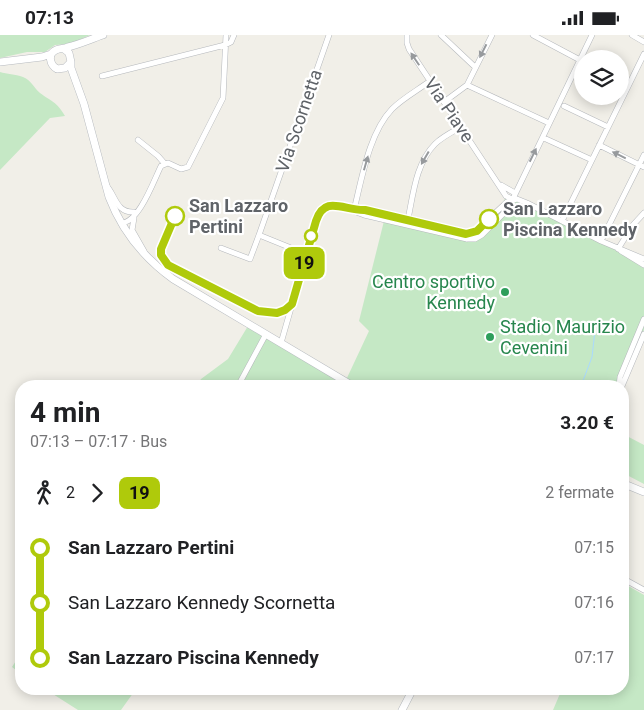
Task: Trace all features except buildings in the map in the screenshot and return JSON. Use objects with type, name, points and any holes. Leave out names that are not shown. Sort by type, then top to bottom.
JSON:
[{"type":"street","points":[[0,62],[51,54],[59,48],[64,49],[103,35]]},
{"type":"street","points":[[121,223],[126,223],[140,207],[161,166],[170,164],[184,170],[188,167],[222,98],[226,35]]},
{"type":"street","points":[[102,76],[225,45],[232,41],[234,35]]},
{"type":"street","name":"Via Scornetta","points":[[221,248],[250,259],[330,35]]},
{"type":"street","name":"Via Piave","points":[[408,35],[407,43],[409,49],[506,196],[512,199]]},
{"type":"street","points":[[441,35],[475,67]]},
{"type":"street","points":[[444,102],[467,85],[492,35]]},
{"type":"street","points":[[533,35],[574,56]]},
{"type":"street","points":[[584,50],[592,35]]},
{"type":"street","points":[[632,35],[644,42]]},
{"type":"street","points":[[31,58],[65,68],[84,42]]},
{"type":"street","points":[[64,49],[70,53],[72,73],[80,93],[105,184],[114,209],[135,244],[157,267],[173,279],[343,380]]},
{"type":"street","points":[[51,54],[50,59],[54,66],[69,77],[80,93]]},
{"type":"street","points":[[562,221],[644,54]]},
{"type":"street","points":[[407,222],[466,239],[475,239],[482,235],[508,209],[574,71]]},
{"type":"street","points":[[354,210],[377,130],[399,103],[430,81]]},
{"type":"street","points":[[467,85],[549,123]]},
{"type":"street","points":[[564,106],[608,127]]},
{"type":"street","points":[[407,222],[423,159],[439,140],[461,127]]},
{"type":"street","points":[[546,139],[592,160]]},
{"type":"street","points":[[138,140],[165,164]]},
{"type":"street","points":[[599,145],[642,166]]},
{"type":"street","points":[[601,241],[642,166],[644,155]]},
{"type":"street","name":"Via Piave","points":[[498,183],[515,193]]},
{"type":"street","points":[[105,184],[111,191],[120,209],[134,215]]},
{"type":"street","points":[[466,239],[477,231],[503,205],[512,199],[517,199],[601,241],[644,259]]},
{"type":"street","points":[[281,343],[316,221],[322,209],[327,206],[334,205],[354,210],[364,215],[462,234],[470,234],[477,231]]},
{"type":"street","points":[[618,249],[633,225],[644,213]]},
{"type":"street","points":[[134,215],[132,230],[146,256]]},
{"type":"street","points":[[259,235],[306,254]]},
{"type":"street","points":[[618,249],[644,265]]},
{"type":"street","points":[[620,380],[644,319]]},
{"type":"street","points":[[241,380],[266,334]]},
{"type":"street","points":[[623,380],[644,334]]},
{"type":"street","points":[[629,486],[644,492]]},
{"type":"street","points":[[629,582],[644,590]]},
{"type":"street","points":[[402,710],[410,695]]},
{"type":"green space","points":[[0,35],[90,35],[70,44],[55,45],[45,52],[27,52],[0,58]]},
{"type":"green space","points":[[0,72],[17,75],[26,79],[56,105],[65,116],[50,118],[0,170]]},
{"type":"green space","name":"Centro sportivo Kennedy","points":[[512,197],[644,262],[644,330],[623,380],[346,380],[369,331],[359,321],[385,217],[468,236],[489,220],[505,199]]},
{"type":"green space","name":"Centro sportivo Kennedy","points":[[248,326],[346,380],[200,380],[228,359]]},
{"type":"green space","points":[[629,437],[644,445],[644,484],[629,476]]},
{"type":"green space","points":[[629,586],[644,595],[644,710],[553,710],[559,695],[629,695]]},
{"type":"green space","points":[[54,695],[132,695],[121,710],[78,710]]},
{"type":"waterway","points":[[583,380],[592,357],[596,322]]},
{"type":"bus line","name":"19","points":[[175,216],[161,249],[164,261],[171,268],[177,269],[258,311],[277,313],[285,310],[292,304],[318,215],[327,206],[334,205],[354,210],[365,210],[462,234],[470,234],[477,231],[489,219]]},
{"type":"place","name":"San Lazzaro Pertini","points":[[175,216]]},
{"type":"place","name":"San Lazzaro Piscina Kennedy","points":[[489,219]]},
{"type":"place","name":"Centro sportivo Kennedy","points":[[505,292]]},
{"type":"place","name":"Stadio Maurizio Cevenini","points":[[490,337]]}]
